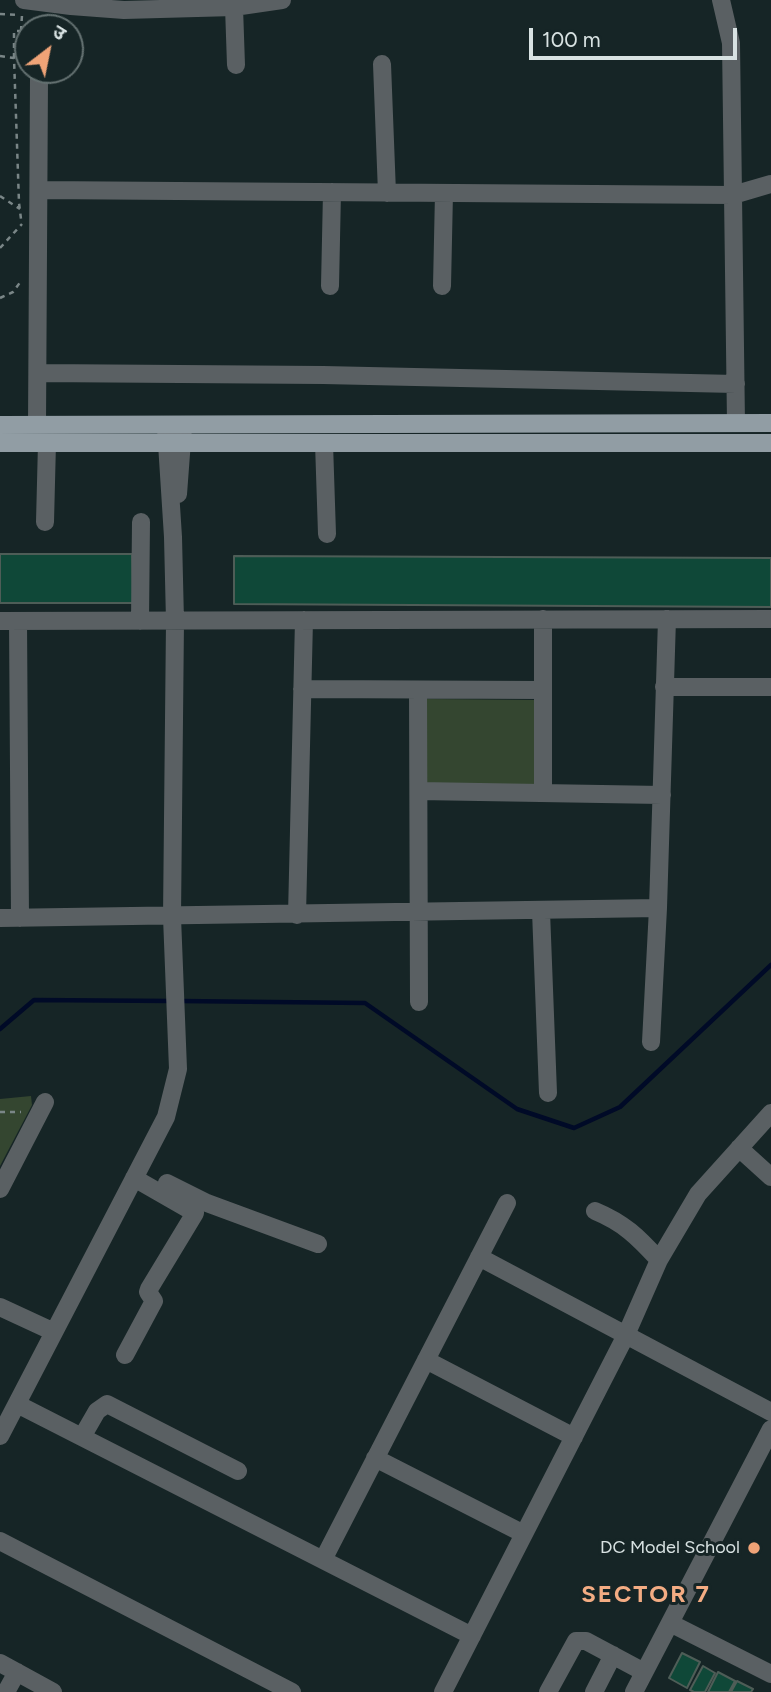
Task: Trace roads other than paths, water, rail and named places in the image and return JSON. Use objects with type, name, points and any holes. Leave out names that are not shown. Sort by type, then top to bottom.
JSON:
[{"type":"main road","points":[[0,425],[771,423]]},
{"type":"main road","points":[[0,443],[771,443]]},
{"type":"street","points":[[23,7],[71,6],[124,10],[282,0]]},
{"type":"street","points":[[721,0],[731,43],[736,423]]},
{"type":"street","points":[[234,4],[236,65]]},
{"type":"street","points":[[382,64],[387,192]]},
{"type":"street","points":[[37,425],[38,84]]},
{"type":"street","points":[[39,190],[733,195],[771,184]]},
{"type":"street","points":[[330,285],[332,192]]},
{"type":"street","points":[[442,285],[444,193]]},
{"type":"street","points":[[38,373],[736,384]]},
{"type":"street","points":[[0,1436],[166,1117],[178,1069],[172,918],[175,424]]},
{"type":"street","points":[[45,522],[47,443]]},
{"type":"street","points":[[324,443],[327,534]]},
{"type":"street","points":[[139,621],[141,522]]},
{"type":"street","points":[[543,619],[543,793]]},
{"type":"street","points":[[651,1042],[667,619]]},
{"type":"street","points":[[20,918],[9,621],[771,619]]},
{"type":"street","points":[[297,915],[304,620]]},
{"type":"street","points":[[664,687],[771,687]]},
{"type":"street","points":[[302,689],[543,690]]},
{"type":"street","points":[[418,690],[419,1002]]},
{"type":"street","points":[[419,791],[662,795]]},
{"type":"street","points":[[0,918],[172,918],[658,908]]},
{"type":"street","points":[[541,911],[548,1093]]},
{"type":"street","points":[[0,1189],[45,1102]]},
{"type":"street","points":[[443,1692],[626,1335],[659,1260],[698,1194],[771,1113]]},
{"type":"street","points":[[739,1148],[771,1177]]},
{"type":"street","points":[[136,1173],[207,1203],[318,1244]]},
{"type":"street","points":[[125,1355],[154,1301],[149,1289],[195,1213],[136,1173]]},
{"type":"street","points":[[323,1560],[507,1203]]},
{"type":"street","points":[[595,1210],[619,1221],[659,1260]]},
{"type":"street","points":[[479,1257],[771,1412]]},
{"type":"street","points":[[0,1307],[54,1332]]},
{"type":"street","points":[[426,1360],[574,1437]]},
{"type":"street","points":[[17,1404],[472,1636]]},
{"type":"street","points":[[82,1437],[97,1411],[107,1404],[238,1471]]},
{"type":"street","points":[[634,1692],[771,1429]]},
{"type":"street","points":[[375,1458],[524,1534]]},
{"type":"street","points":[[0,1541],[292,1692]]},
{"type":"street","points":[[670,1623],[771,1674]]},
{"type":"street","points":[[548,1692],[576,1641],[586,1641],[644,1672]]},
{"type":"street","points":[[594,1692],[613,1656]]},
{"type":"street","points":[[0,1663],[53,1692]]},
{"type":"street","points":[[6,1692],[18,1672]]},
{"type":"waterway","points":[[180,1001],[365,1003],[517,1109],[574,1128],[620,1107],[771,965]]},
{"type":"waterway","points":[[0,1029],[34,1000],[171,1001]]},
{"type":"place","name":"DC Model School","points":[[754,1548]]},
{"type":"district","name":"SECTOR 7","points":[[646,1595]]}]
